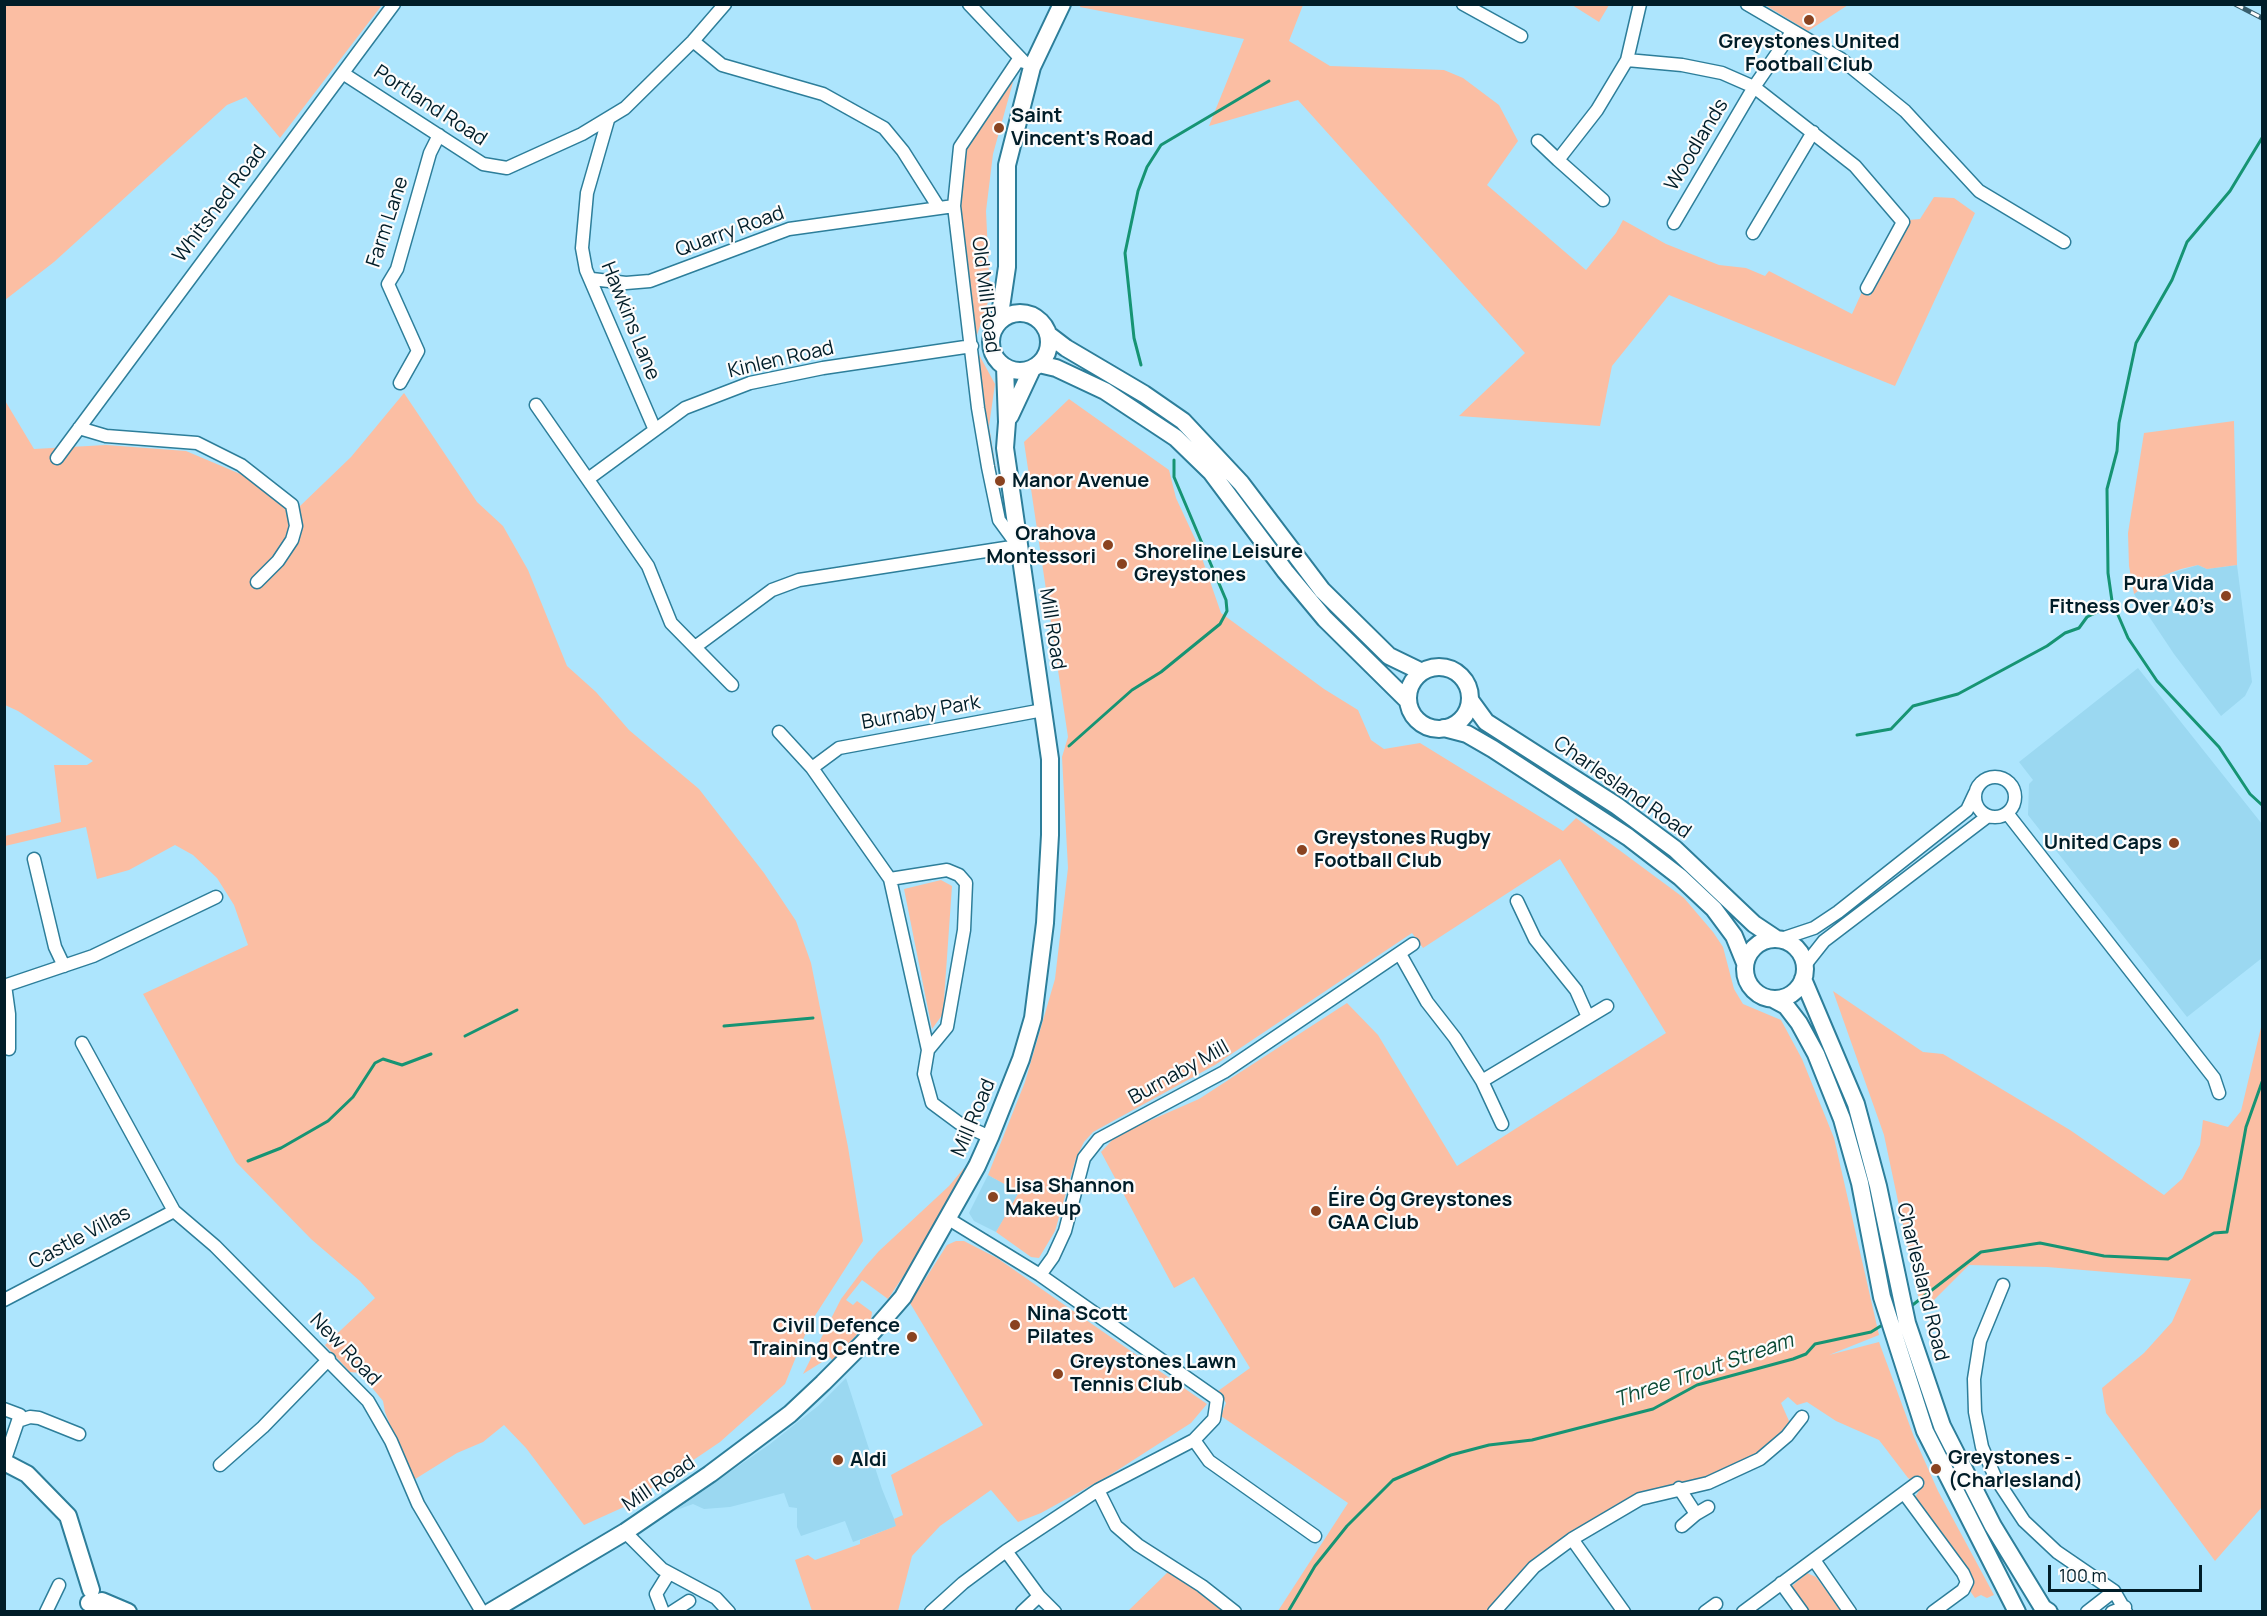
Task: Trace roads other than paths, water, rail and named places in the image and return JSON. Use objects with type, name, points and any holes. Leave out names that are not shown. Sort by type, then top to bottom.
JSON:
[{"type":"main road","points":[[1062,4],[1025,63],[1007,165],[1007,267],[999,321],[992,335],[992,350],[998,361],[1005,367],[1022,371],[1036,367],[1056,368],[1105,391],[1176,438],[1211,472],[1284,571],[1325,619],[1408,700],[1418,720],[1430,727],[1444,728],[1463,717],[1470,700],[1464,680],[1453,670],[1439,667],[1422,672],[1412,683],[1408,700]]},
{"type":"main road","points":[[1007,267],[1020,302],[1028,313],[1040,320],[1049,335],[1183,421],[1241,483],[1322,591],[1389,656],[1422,672]]},
{"type":"main road","points":[[999,321],[1011,314],[1028,313]]},
{"type":"main road","points":[[1036,367],[1048,353],[1049,335]]},
{"type":"main road","name":"Mill Road","points":[[490,1611],[625,1532],[710,1474],[790,1414],[824,1383],[903,1297],[977,1166],[990,1137],[1021,1059],[1033,1018],[1044,923],[1050,835],[1050,759],[1005,448],[1007,422],[1005,367]]},
{"type":"main road","name":"Mill Road","points":[[1007,422],[1036,367]]},
{"type":"main road","name":"Charlesland Road","points":[[1470,700],[1486,722],[1617,806],[1675,849],[1754,924],[1778,939]]},
{"type":"main road","name":"Charlesland Road","points":[[1444,728],[1467,734],[1493,749],[1628,837],[1680,877],[1714,909],[1734,936],[1744,963]]},
{"type":"main road","points":[[1778,939],[1799,950],[1804,972],[1790,995],[1773,999],[1758,994],[1750,988],[1744,963],[1755,945],[1778,939]]},
{"type":"main road","name":"Charlesland Road","points":[[1804,972],[1856,1104],[1878,1186],[1907,1323],[1942,1426],[2026,1582],[2043,1608],[2049,1611]]},
{"type":"main road","name":"Charlesland Road","points":[[1773,999],[1786,1006],[1799,1023],[1816,1054],[1842,1119],[1860,1183],[1882,1298],[1891,1332],[1925,1431],[2017,1611]]},
{"type":"main road","points":[[4,1462],[27,1474],[68,1516],[91,1601],[128,1611]]},
{"type":"street","name":"Whitshed Road","points":[[57,458],[394,4]]},
{"type":"street","name":"Portland Road","points":[[344,74],[483,164],[507,168],[546,152],[608,120],[626,108],[693,41],[725,4]]},
{"type":"street","points":[[969,4],[1025,63]]},
{"type":"street","points":[[1463,4],[1521,36]]},
{"type":"street","points":[[1558,160],[1597,110],[1627,60],[1640,4]]},
{"type":"street","points":[[1747,4],[1841,59],[1905,111],[1980,191],[2064,242]]},
{"type":"street","name":"Woodlands","points":[[1674,223],[1754,87],[1792,32]]},
{"type":"street","points":[[693,41],[722,65],[823,94],[884,128],[903,150],[939,208]]},
{"type":"street","name":"Woodlands","points":[[1627,60],[1722,73],[1754,87],[1855,166],[1903,222],[1867,288]]},
{"type":"street","name":"Old Mill Road","points":[[1018,546],[999,520],[978,408],[954,207],[960,147],[1025,63]]},
{"type":"street","name":"Hawkins Lane","points":[[608,120],[583,216],[582,248],[586,270],[592,279],[654,430]]},
{"type":"street","points":[[1753,233],[1813,132]]},
{"type":"street","name":"Farm Lane","points":[[400,383],[418,351],[388,284],[397,269],[430,153],[439,135]]},
{"type":"street","points":[[1538,141],[1603,200]]},
{"type":"street","name":"Quarry Road","points":[[592,279],[626,283],[650,281],[789,229],[954,207]]},
{"type":"street","name":"Kinlen Road","points":[[588,479],[685,408],[750,383],[823,368],[972,346]]},
{"type":"street","points":[[536,405],[648,566],[671,623],[732,685]]},
{"type":"street","points":[[80,428],[106,436],[197,444],[241,465],[292,505],[296,526],[292,540],[278,561],[257,582]]},
{"type":"street","points":[[695,647],[772,590],[798,580],[1018,546]]},
{"type":"street","name":"Burnaby Park","points":[[812,768],[839,748],[1043,710]]},
{"type":"street","points":[[779,732],[812,768],[890,879],[928,1050],[924,1074],[933,1103],[958,1123],[990,1137]]},
{"type":"street","points":[[1778,939],[1814,928],[1838,912],[1967,810],[1975,793],[1987,778],[2005,780],[2015,795],[2007,813],[1998,817],[1988,816],[1977,807],[1975,793]]},
{"type":"street","points":[[2007,813],[2214,1078],[2219,1093]]},
{"type":"street","points":[[1804,972],[1824,940],[1988,816]]},
{"type":"street","points":[[34,859],[56,947],[64,966]]},
{"type":"street","points":[[890,879],[947,870],[959,875],[966,883],[964,930],[947,1027],[928,1050]]},
{"type":"street","points":[[9,1049],[9,1014],[5,986],[93,956],[216,897]]},
{"type":"street","points":[[1517,901],[1535,939],[1576,990],[1588,1017]]},
{"type":"street","name":"Burnaby Mill","points":[[1040,1275],[1053,1257],[1065,1231],[1084,1158],[1099,1139],[1224,1072],[1413,945]]},
{"type":"street","points":[[1400,954],[1427,1002],[1455,1038],[1482,1081],[1502,1124]]},
{"type":"street","points":[[1482,1081],[1607,1006]]},
{"type":"street","points":[[82,1043],[174,1211]]},
{"type":"street","name":"Castle Villas","points":[[4,1300],[174,1211]]},
{"type":"street","name":"New Road","points":[[174,1211],[215,1246],[368,1401],[390,1441],[418,1504],[482,1611]]},
{"type":"street","points":[[931,1611],[963,1582],[1098,1490],[1194,1440],[1214,1419],[1217,1399],[1040,1275],[947,1218]]},
{"type":"street","points":[[2003,1286],[1980,1341],[1974,1376],[1975,1412],[1982,1447],[1995,1477],[2024,1521],[2057,1552],[2114,1591],[2126,1609],[2112,1611]]},
{"type":"street","points":[[220,1465],[264,1427],[329,1359]]},
{"type":"street","points":[[4,1409],[20,1415],[4,1462]]},
{"type":"street","points":[[18,1422],[30,1417],[39,1418],[79,1434]]},
{"type":"street","points":[[1494,1611],[1534,1567],[1572,1539],[1640,1499],[1708,1483],[1760,1460],[1787,1436],[1802,1417]]},
{"type":"street","points":[[1194,1440],[1209,1461],[1315,1536]]},
{"type":"street","points":[[1743,1611],[1917,1483]]},
{"type":"street","points":[[1679,1488],[1696,1514]]},
{"type":"street","points":[[1098,1490],[1116,1526],[1138,1545],[1202,1586],[1235,1611]]},
{"type":"street","points":[[1904,1493],[1963,1573],[1967,1582],[1963,1590],[1933,1611]]},
{"type":"street","points":[[1682,1526],[1708,1507]]},
{"type":"street","points":[[625,1532],[669,1574],[716,1598],[729,1611]]},
{"type":"street","points":[[1572,1539],[1624,1611]]},
{"type":"street","points":[[1006,1551],[1039,1596],[1055,1611]]},
{"type":"street","points":[[1814,1560],[1850,1611]]},
{"type":"street","points":[[663,1611],[656,1594],[669,1574]]},
{"type":"street","points":[[1781,1584],[1802,1611]]},
{"type":"street","points":[[46,1611],[59,1585]]},
{"type":"street","points":[[2087,1611],[2114,1591]]},
{"type":"street","points":[[1022,1611],[1039,1596]]},
{"type":"street","points":[[672,1611],[689,1601]]},
{"type":"waterway","points":[[1141,365],[1134,338],[1125,253],[1138,191],[1147,167],[1161,145],[1269,81]]},
{"type":"waterway","name":"Three Trout Stream","points":[[2262,138],[2230,191],[2187,242],[2172,280],[2136,343],[2119,423],[2117,451],[2107,489],[2108,573],[2112,601],[2128,638],[2157,681],[2219,747],[2250,794],[2262,805]]},
{"type":"waterway","points":[[1069,746],[1132,690],[1161,672],[1220,624],[1227,611],[1226,600],[1174,477],[1174,460]]},
{"type":"waterway","points":[[1857,735],[1891,729],[1913,706],[1958,694],[2047,646],[2065,633],[2079,628],[2087,617],[2114,604]]},
{"type":"waterway","points":[[465,1036],[517,1010]]},
{"type":"waterway","points":[[724,1026],[813,1018]]},
{"type":"waterway","points":[[248,1161],[281,1148],[328,1121],[353,1097],[375,1063],[383,1059],[402,1065],[431,1054]]},
{"type":"waterway","name":"Three Trout Stream","points":[[1910,1307],[1981,1252],[2040,1243],[2104,1256],[2168,1259],[2214,1233],[2227,1232],[2246,1127],[2262,1082]]},
{"type":"waterway","name":"Three Trout Stream","points":[[1288,1612],[1315,1566],[1347,1526],[1393,1480],[1451,1455],[1489,1445],[1532,1440],[1653,1409],[1697,1385],[1793,1359],[1806,1354],[1815,1344],[1871,1332],[1884,1324]]},
{"type":"railway","points":[[2235,4],[2262,18]]},
{"type":"place","name":"Greystones United Football Club","points":[[1809,20]]},
{"type":"place","name":"Saint Vincent's Road","points":[[999,128]]},
{"type":"place","name":"Manor Avenue","points":[[1000,481]]},
{"type":"place","name":"Orahova Montessori","points":[[1108,545]]},
{"type":"place","name":"Shoreline Leisure Greystones","points":[[1122,564]]},
{"type":"place","name":"Pura Vida Fitness Over 40’s","points":[[2226,596]]},
{"type":"place","name":"United Caps","points":[[2174,843]]},
{"type":"place","name":"Greystones Rugby Football Club","points":[[1302,850]]},
{"type":"place","name":"Lisa Shannon Makeup","points":[[993,1197]]},
{"type":"place","name":"Éire Óg Greystones GAA Club","points":[[1316,1211]]},
{"type":"place","name":"Nina Scott Pilates","points":[[1015,1325]]},
{"type":"place","name":"Civil Defence Training Centre","points":[[912,1337]]},
{"type":"place","name":"Greystones Lawn Tennis Club","points":[[1058,1374]]},
{"type":"place","name":"Aldi","points":[[838,1460]]},
{"type":"place","name":"Greystones - (Charlesland)","points":[[1936,1469]]}]
